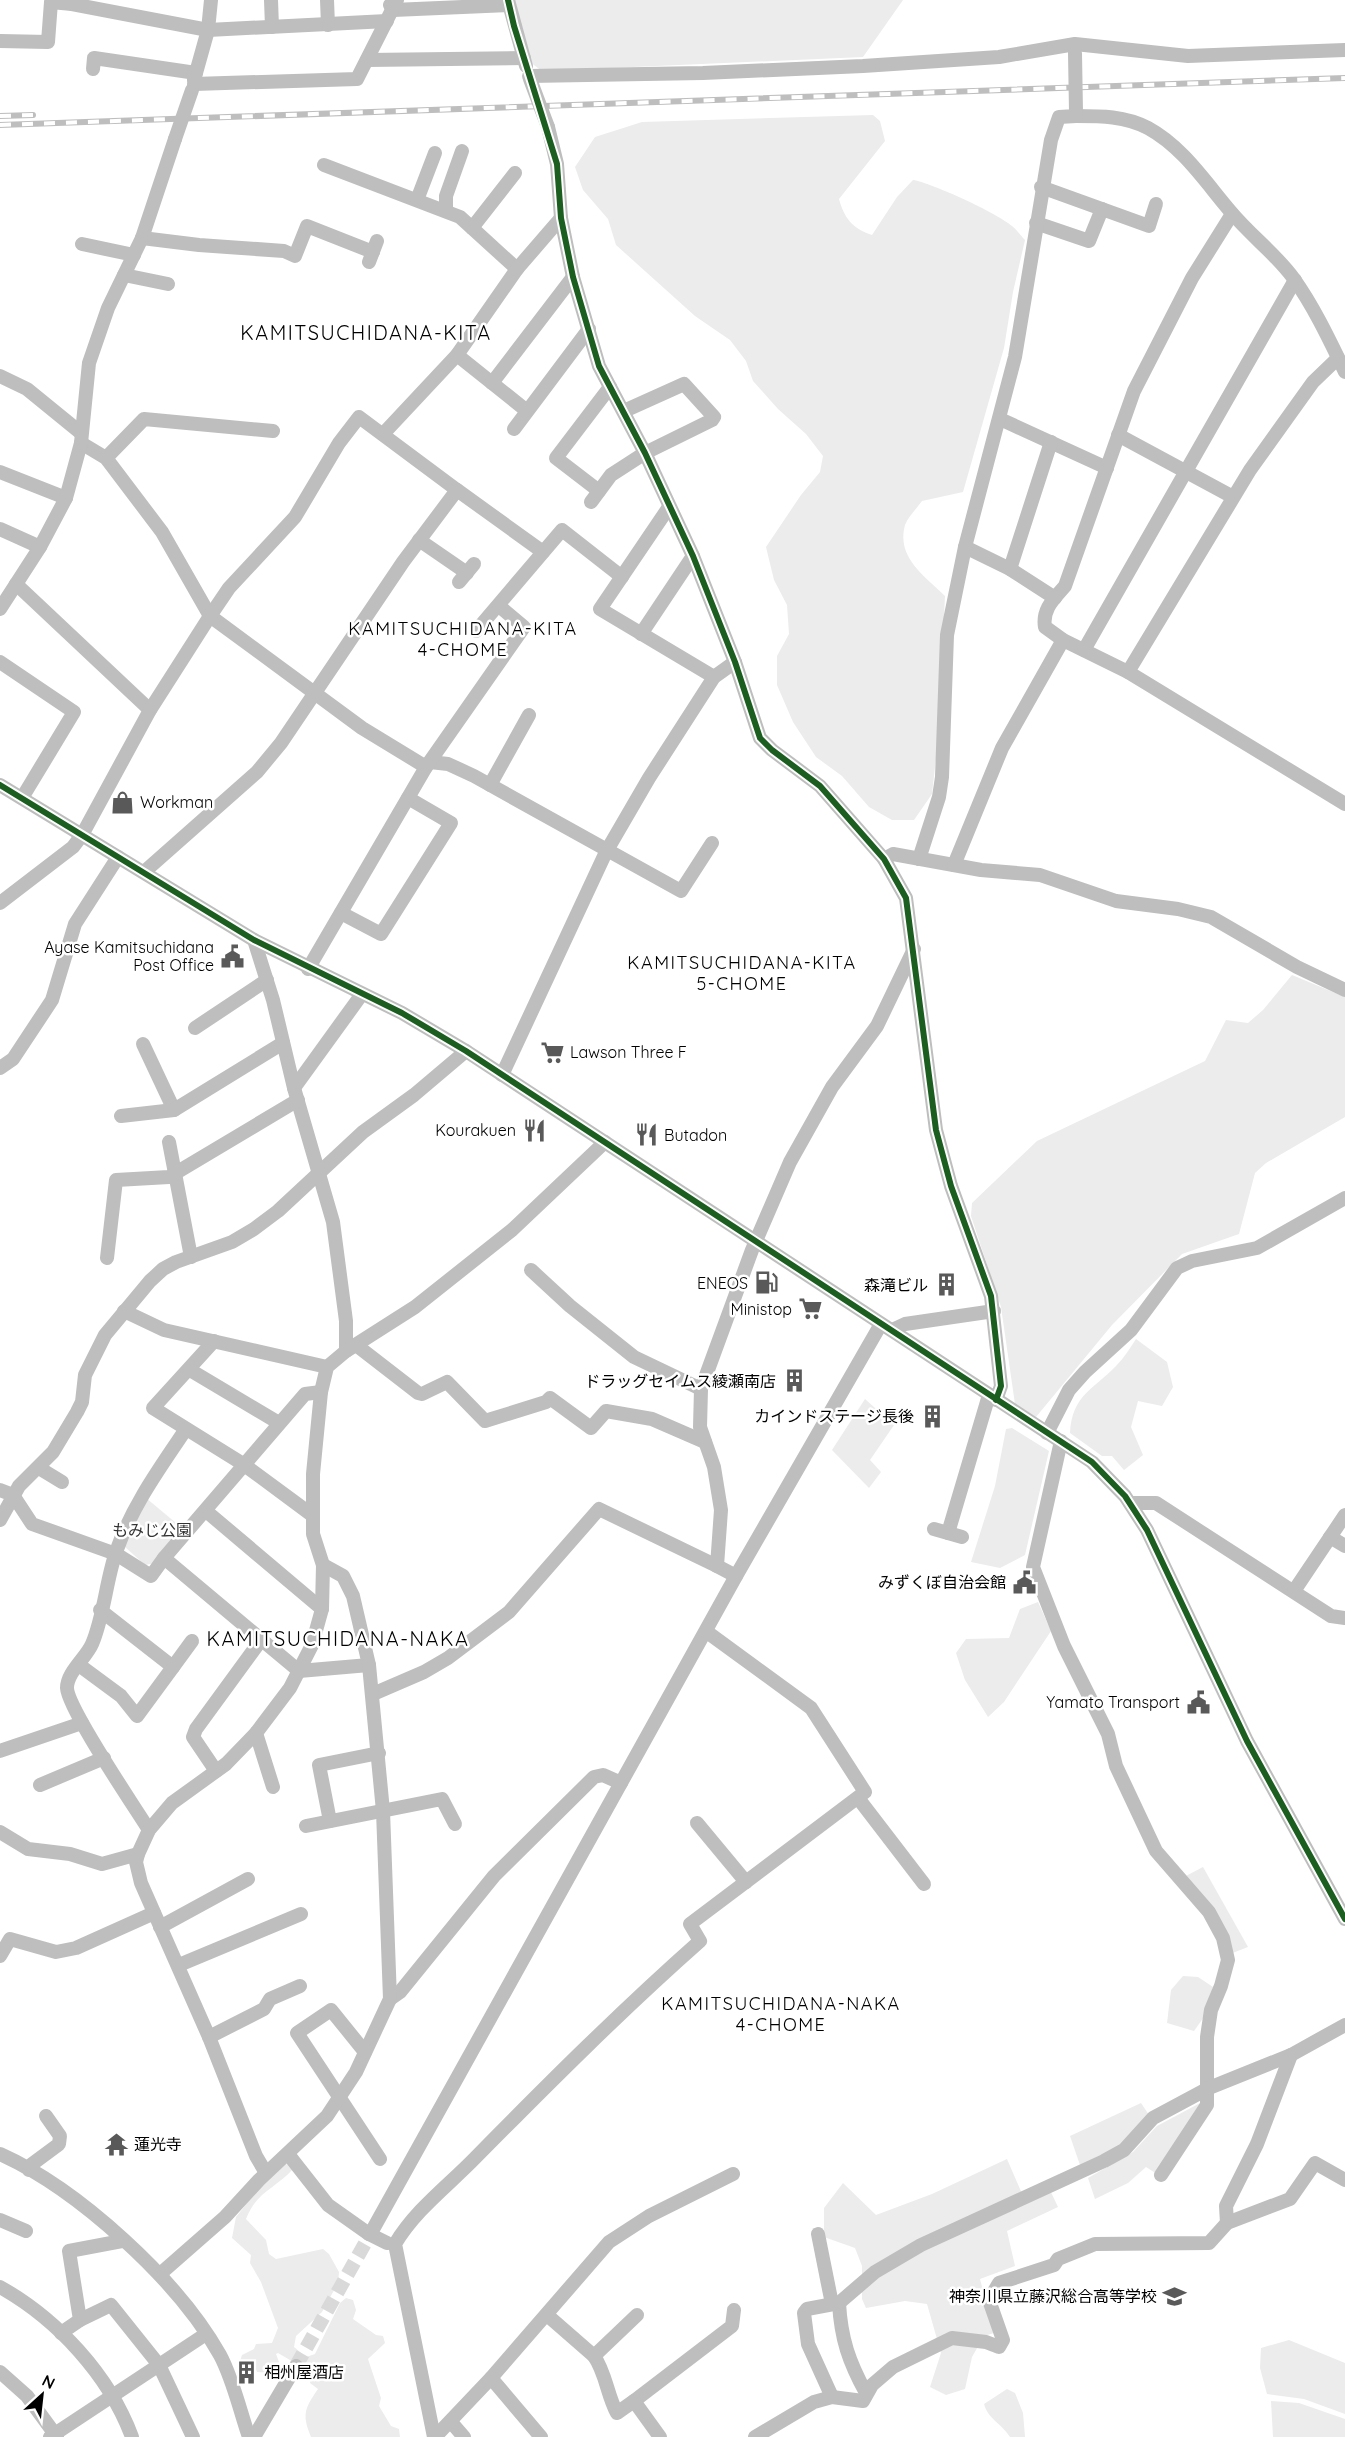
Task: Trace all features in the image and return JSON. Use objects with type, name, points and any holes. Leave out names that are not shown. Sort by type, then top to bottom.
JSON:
[{"type":"street","points":[[0,609],[9,586],[40,547],[66,498],[81,438],[89,363],[108,308],[142,238],[176,140],[208,30],[211,0]]},
{"type":"street","points":[[271,0],[272,27]]},
{"type":"street","points":[[327,0],[328,25]]},
{"type":"street","points":[[0,41],[48,42],[51,2],[72,2],[208,30],[328,25],[391,8],[508,2],[529,77],[548,127],[557,164],[561,218],[573,277],[599,366],[645,453],[693,555],[735,662],[760,738],[772,750],[820,786],[884,859],[906,898],[936,1130],[944,1166],[991,1296],[994,1311],[1000,1386],[992,1397],[941,1531],[962,1537]]},
{"type":"street","points":[[90,61],[194,82],[357,79],[391,8]]},
{"type":"street","points":[[529,77],[703,73],[874,65],[999,57],[1075,49],[1188,56],[1345,50]]},
{"type":"street","points":[[1075,49],[1076,114]]},
{"type":"street","points":[[367,60],[524,58]]},
{"type":"street","points":[[919,859],[939,797],[942,777],[947,635],[965,547],[1016,357],[1041,187],[1051,140],[1059,117],[1076,114],[1109,116],[1133,121],[1150,129],[1204,177],[1232,214],[1263,243],[1295,279],[1345,372]]},
{"type":"street","points":[[446,211],[446,196],[462,151]]},
{"type":"street","points":[[417,200],[435,153]]},
{"type":"street","points":[[324,165],[460,217],[518,269]]},
{"type":"street","points":[[472,228],[515,173]]},
{"type":"street","points":[[1041,187],[1149,226],[1156,204]]},
{"type":"street","points":[[1036,223],[1089,241],[1102,209]]},
{"type":"street","points":[[1232,214],[1192,278],[1139,380],[1065,586],[1046,609],[1044,618],[1046,627],[1063,640],[1128,672],[1345,804]]},
{"type":"street","points":[[384,433],[457,355],[518,269],[561,218]]},
{"type":"street","points":[[142,238],[284,251],[295,256],[307,226],[373,252]]},
{"type":"street","points":[[82,244],[134,255]]},
{"type":"street","points":[[124,275],[168,284]]},
{"type":"street","points":[[492,383],[573,277]]},
{"type":"street","points":[[1084,650],[1295,279]]},
{"type":"street","points":[[514,429],[589,329]]},
{"type":"street","points":[[457,355],[527,411]]},
{"type":"street","points":[[1128,672],[1233,497],[1313,382],[1338,358]]},
{"type":"street","points":[[0,376],[27,390],[106,458],[172,546],[210,616],[362,728],[428,764],[448,764],[490,785],[606,852],[681,891],[712,843]]},
{"type":"street","points":[[609,387],[556,458],[595,497],[611,475],[645,453],[714,417],[684,384],[624,411]]},
{"type":"street","points":[[0,903],[73,847],[150,710],[210,616],[229,588],[295,517],[339,443],[359,417],[384,433],[457,490],[543,552]]},
{"type":"street","points":[[106,458],[144,419],[273,431]]},
{"type":"street","points":[[999,419],[1107,468]]},
{"type":"street","points":[[1118,435],[1233,497]]},
{"type":"street","points":[[1010,569],[1051,442]]},
{"type":"street","points":[[0,472],[66,498]]},
{"type":"street","points":[[144,872],[257,772],[315,695],[419,540],[457,490]]},
{"type":"street","points":[[669,507],[600,609],[714,677]]},
{"type":"street","points":[[0,529],[40,547]]},
{"type":"street","points":[[476,632],[562,530],[622,577]]},
{"type":"street","points":[[419,540],[467,573]]},
{"type":"street","points":[[965,547],[1010,569],[1055,598]]},
{"type":"street","points":[[641,634],[693,555]]},
{"type":"street","points":[[9,586],[150,710]]},
{"type":"street","points":[[308,969],[428,764],[524,627],[499,606]]},
{"type":"street","points":[[954,866],[1002,748],[1063,640]]},
{"type":"street","points":[[0,662],[74,712],[21,798]]},
{"type":"street","points":[[502,1075],[606,852],[648,778],[714,677],[735,662]]},
{"type":"street","points":[[490,785],[529,715]]},
{"type":"street","points":[[0,785],[254,940],[418,1022],[466,1051],[1092,1462],[1130,1503],[1147,1530],[1246,1739],[1345,1919]]},
{"type":"street","points":[[341,913],[381,934],[451,823],[408,798]]},
{"type":"street","points":[[884,859],[893,854],[954,866],[1040,875],[1116,901],[1178,909],[1211,917],[1297,967],[1345,990]]},
{"type":"street","points":[[0,1068],[13,1059],[52,1000],[75,924],[118,857]]},
{"type":"street","points":[[254,940],[333,1222],[351,1348],[418,1393],[422,1394],[447,1382],[485,1421],[546,1402],[550,1398],[591,1428],[606,1411],[652,1419],[705,1442]]},
{"type":"street","points":[[717,1566],[721,1510],[714,1467],[700,1427],[701,1389],[756,1241],[790,1162],[832,1087],[877,1026],[914,949]]},
{"type":"street","points":[[195,1028],[267,980]]},
{"type":"street","points":[[107,1258],[116,1180],[174,1175],[296,1094],[362,994]]},
{"type":"street","points":[[121,1116],[174,1110],[283,1043]]},
{"type":"street","points":[[143,1044],[174,1110]]},
{"type":"street","points":[[0,1520],[7,1493],[39,1468],[53,1452],[77,1412],[82,1402],[85,1375],[105,1335],[163,1269],[232,1242],[254,1229],[278,1211],[363,1132],[414,1095],[466,1051]]},
{"type":"street","points":[[169,1142],[191,1257]]},
{"type":"street","points":[[266,2173],[256,2156],[179,1965],[154,1913],[137,1870],[138,1854],[148,1830],[172,1803],[216,1771],[256,1733],[299,1671],[312,1645],[322,1609],[323,1565],[315,1543],[312,1515],[321,1392],[327,1366],[415,1307],[512,1230],[605,1142]]},
{"type":"street","points":[[1047,1433],[1069,1390],[1085,1372],[1131,1330],[1177,1268],[1192,1261],[1257,1248],[1345,1198]]},
{"type":"street","points":[[531,1270],[570,1306],[634,1357],[701,1389]]},
{"type":"street","points":[[124,1311],[164,1330],[327,1366]]},
{"type":"street","points":[[372,2231],[707,1632],[736,1576],[886,1327],[994,1311]]},
{"type":"street","points":[[214,1341],[153,1408],[243,1464],[312,1515]]},
{"type":"street","points":[[190,1370],[279,1424]]},
{"type":"street","points":[[7,1493],[32,1524],[116,1554],[151,1576],[243,1464],[305,1394],[321,1392]]},
{"type":"street","points":[[148,1830],[82,1723],[67,1687],[91,1646],[126,1524],[144,1491],[186,1429]]},
{"type":"street","points":[[1061,1441],[1032,1567],[1064,1646],[1108,1734],[1116,1766],[1156,1851],[1209,1912],[1223,1938],[1228,1960],[1211,2010],[1207,2037],[1209,2088],[1207,2105],[1161,2175]]},
{"type":"street","points":[[39,1468],[63,1482]]},
{"type":"street","points":[[1130,1503],[1156,1503],[1331,1616],[1345,1618]]},
{"type":"street","points":[[373,1694],[424,1672],[448,1658],[509,1612],[599,1509],[736,1576]]},
{"type":"street","points":[[206,1511],[322,1609]]},
{"type":"street","points":[[1294,1591],[1345,1515]]},
{"type":"street","points":[[1330,1537],[1345,1546]]},
{"type":"street","points":[[164,1558],[299,1671],[369,1665]]},
{"type":"street","points":[[160,2274],[225,2217],[339,2100],[390,1998],[383,1811],[369,1665],[353,1596],[343,1576],[323,1565]]},
{"type":"street","points":[[100,1610],[173,1667]]},
{"type":"street","points":[[391,2244],[417,2212],[456,2178],[625,2007],[700,1941],[690,1924],[865,1792],[811,1708],[707,1632]]},
{"type":"street","points":[[216,1771],[193,1737],[196,1729],[261,1640]]},
{"type":"street","points":[[79,1665],[121,1696],[137,1716],[192,1641]]},
{"type":"street","points":[[0,1751],[82,1723]]},
{"type":"street","points":[[256,1733],[273,1787]]},
{"type":"street","points":[[330,1821],[319,1765],[379,1753]]},
{"type":"street","points":[[40,1785],[104,1758]]},
{"type":"street","points":[[390,1998],[400,1992],[494,1876],[594,1777],[603,1775],[621,1783]]},
{"type":"street","points":[[858,1798],[924,1884]]},
{"type":"street","points":[[306,1826],[442,1799],[455,1824]]},
{"type":"street","points":[[697,1823],[746,1882]]},
{"type":"street","points":[[0,1832],[28,1849],[45,1853],[70,1854],[102,1864],[138,1854]]},
{"type":"street","points":[[160,1927],[248,1879]]},
{"type":"street","points":[[0,1956],[10,1939],[56,1952],[76,1948],[154,1913]]},
{"type":"street","points":[[179,1965],[301,1914]]},
{"type":"street","points":[[209,2037],[264,2009],[270,1999],[300,1986]]},
{"type":"street","points":[[365,2052],[331,2010],[297,2033],[380,2159]]},
{"type":"street","points":[[832,2397],[808,2344],[804,2313],[807,2309],[835,2304],[875,2272],[921,2245],[1124,2150],[1153,2118],[1209,2088],[1291,2055],[1345,2025]]},
{"type":"street","points":[[1227,2223],[1226,2206],[1257,2144],[1291,2055]]},
{"type":"street","points":[[29,2170],[32,2164],[58,2144],[60,2136],[55,2120]]},
{"type":"street","points":[[0,2154],[29,2170],[87,2209],[160,2274],[188,2307],[221,2357],[249,2437]]},
{"type":"street","points":[[288,2154],[328,2205],[346,2219],[391,2244],[435,2437]]},
{"type":"street","points":[[755,2437],[814,2402],[832,2397],[862,2401],[866,2393],[894,2367],[952,2338],[986,2342],[999,2347],[1004,2340],[989,2300],[999,2283],[1054,2265],[1058,2259],[1095,2244],[1209,2243],[1227,2223],[1290,2199],[1315,2163],[1345,2180]]},
{"type":"street","points":[[435,2437],[491,2378],[609,2242],[649,2216],[733,2174]]},
{"type":"street","points":[[0,2220],[26,2231]]},
{"type":"street","points":[[818,2234],[848,2360],[866,2393]]},
{"type":"street","points":[[80,2320],[69,2251],[122,2241]]},
{"type":"street","points":[[0,2287],[42,2314],[61,2333],[111,2397],[132,2437]]},
{"type":"street","points":[[61,2333],[80,2320],[111,2305],[159,2365],[193,2437]]},
{"type":"street","points":[[547,2314],[594,2356],[617,2413],[732,2326],[734,2310]]},
{"type":"street","points":[[594,2356],[637,2315]]},
{"type":"street","points":[[0,2372],[27,2396],[54,2436],[206,2334]]},
{"type":"street","points":[[254,2437],[296,2366]]},
{"type":"street","points":[[491,2378],[541,2437]]},
{"type":"street","points":[[634,2401],[660,2437]]},
{"type":"street","points":[[451,2422],[464,2437]]},
{"type":"green space","points":[[514,0],[903,0],[863,57],[542,71],[530,62]]},
{"type":"green space","points":[[873,115],[880,121],[885,141],[839,199],[844,212],[855,226],[872,235],[897,197],[913,180],[949,192],[993,214],[1012,226],[1025,240],[1013,292],[1004,348],[963,492],[922,501],[905,525],[903,537],[908,557],[945,596],[938,740],[932,794],[914,820],[892,820],[869,807],[842,776],[816,757],[793,722],[777,685],[777,656],[789,634],[787,605],[774,580],[766,547],[801,495],[820,472],[823,456],[806,434],[778,409],[753,381],[746,361],[730,340],[695,316],[616,245],[608,219],[583,190],[575,167],[595,137],[642,122]]},
{"type":"green space","points":[[1292,975],[1345,997],[1345,1117],[1266,1163],[1255,1173],[1239,1234],[1182,1254],[1112,1325],[1036,1417],[1015,1404],[1001,1307],[971,1216],[972,1203],[1037,1141],[1205,1061],[1226,1020],[1248,1023],[1263,1010]]},
{"type":"green space","points":[[1136,1339],[1167,1362],[1173,1387],[1162,1406],[1138,1401],[1131,1427],[1143,1455],[1124,1470],[1112,1456],[1102,1456],[1070,1433],[1079,1401],[1119,1363]]},
{"type":"green space","points":[[865,1399],[894,1425],[870,1460],[881,1472],[869,1488],[832,1450]]},
{"type":"green space","points":[[1012,1428],[1049,1451],[1025,1555],[1000,1568],[971,1562],[995,1486],[1006,1429]]},
{"type":"green space","name":"もみじ公園","points":[[146,1498],[182,1528],[155,1563],[145,1565],[124,1546]]},
{"type":"green space","points":[[1038,1602],[1051,1631],[1004,1702],[988,1717],[965,1680],[956,1653],[966,1639],[1009,1638],[1020,1609]]},
{"type":"green space","points":[[1203,1867],[1248,1947],[1230,1954],[1182,1878]]},
{"type":"green space","points":[[1183,1976],[1198,1977],[1213,1987],[1206,2014],[1194,2031],[1167,2023],[1171,1990]]},
{"type":"green space","points":[[1202,2102],[1157,2174],[1146,2167],[1128,2183],[1095,2199],[1088,2178],[1133,2152],[1157,2126]]},
{"type":"green space","points":[[1141,2103],[1149,2115],[1121,2146],[1080,2165],[1070,2136]]},
{"type":"green space","points":[[1007,2159],[1023,2196],[1048,2186],[1058,2207],[1007,2231],[1015,2266],[980,2279],[994,2333],[984,2336],[972,2357],[965,2389],[946,2395],[930,2387],[941,2353],[927,2304],[905,2301],[866,2308],[862,2299],[862,2266],[855,2248],[824,2237],[824,2208],[843,2183],[876,2215],[932,2194]]},
{"type":"green space","points":[[285,2164],[290,2165],[293,2169],[255,2202],[246,2219],[266,2240],[269,2254],[276,2259],[323,2249],[329,2254],[339,2272],[338,2283],[322,2312],[296,2336],[294,2347],[306,2357],[315,2354],[340,2303],[346,2298],[353,2300],[356,2310],[353,2319],[376,2335],[383,2336],[385,2343],[368,2359],[381,2398],[379,2406],[391,2426],[399,2429],[400,2437],[311,2437],[306,2423],[306,2412],[318,2389],[310,2383],[311,2376],[278,2353],[276,2354],[279,2362],[273,2373],[257,2372],[254,2364],[244,2364],[240,2361],[242,2355],[254,2349],[256,2344],[272,2343],[278,2328],[261,2282],[250,2263],[251,2255],[232,2238],[236,2217],[264,2182]]},
{"type":"green space","points":[[1289,2340],[1345,2363],[1345,2414],[1304,2399],[1267,2394],[1260,2368],[1261,2348]]},
{"type":"green space","points":[[1007,2389],[1015,2393],[1023,2413],[1025,2437],[1010,2437],[992,2418],[984,2404]]},
{"type":"green space","points":[[1271,2401],[1299,2403],[1345,2419],[1345,2437],[1273,2437]]},
{"type":"tunnel","points":[[296,2366],[372,2231]]},
{"type":"railway","points":[[0,125],[1345,78]]},
{"type":"railway","points":[[0,116],[33,115]]},
{"type":"cycle path","points":[[508,0],[557,164],[561,218],[573,277],[599,366],[645,453],[693,556],[735,662],[760,738],[772,750],[820,786],[884,859],[906,898],[936,1130],[951,1186],[991,1296],[1001,1386],[996,1400]]},
{"type":"cycle path","points":[[0,785],[254,940],[402,1013],[466,1051],[1092,1462],[1125,1496],[1147,1530],[1247,1741],[1345,1919]]},
{"type":"place","name":"Workman","points":[[122,802]]},
{"type":"place","name":"Ayase Kamitsuchidana Post Office","points":[[232,956]]},
{"type":"place","name":"Lawson Three F","points":[[552,1052]]},
{"type":"place","name":"Kourakuen","points":[[534,1130]]},
{"type":"place","name":"Butadon","points":[[646,1135]]},
{"type":"place","name":"ENEOS","points":[[766,1283]]},
{"type":"place","name":"森滝ビル","points":[[946,1285]]},
{"type":"place","name":"Ministop","points":[[810,1309]]},
{"type":"place","name":"ドラッグセイムス綾瀬南店","points":[[794,1381]]},
{"type":"place","name":"カインドステージ長後","points":[[932,1416]]},
{"type":"place","name":"みずくぼ自治会館","points":[[1024,1582]]},
{"type":"place","name":"Yamato Transport","points":[[1198,1702]]},
{"type":"place","name":"蓮光寺","points":[[116,2144]]},
{"type":"place","name":"神奈川県立藤沢総合高等学校","points":[[1175,2296]]},
{"type":"place","name":"相州屋酒店","points":[[246,2372]]},
{"type":"district","name":"KAMITSUCHIDANA-KITA","points":[[366,333]]},
{"type":"district","name":"KAMITSUCHIDANA-KITA 4-CHOME","points":[[463,639]]},
{"type":"district","name":"KAMITSUCHIDANA-KITA 5-CHOME","points":[[742,973]]},
{"type":"district","name":"KAMITSUCHIDANA-NAKA","points":[[338,1639]]},
{"type":"district","name":"KAMITSUCHIDANA-NAKA 4-CHOME","points":[[781,2014]]}]
